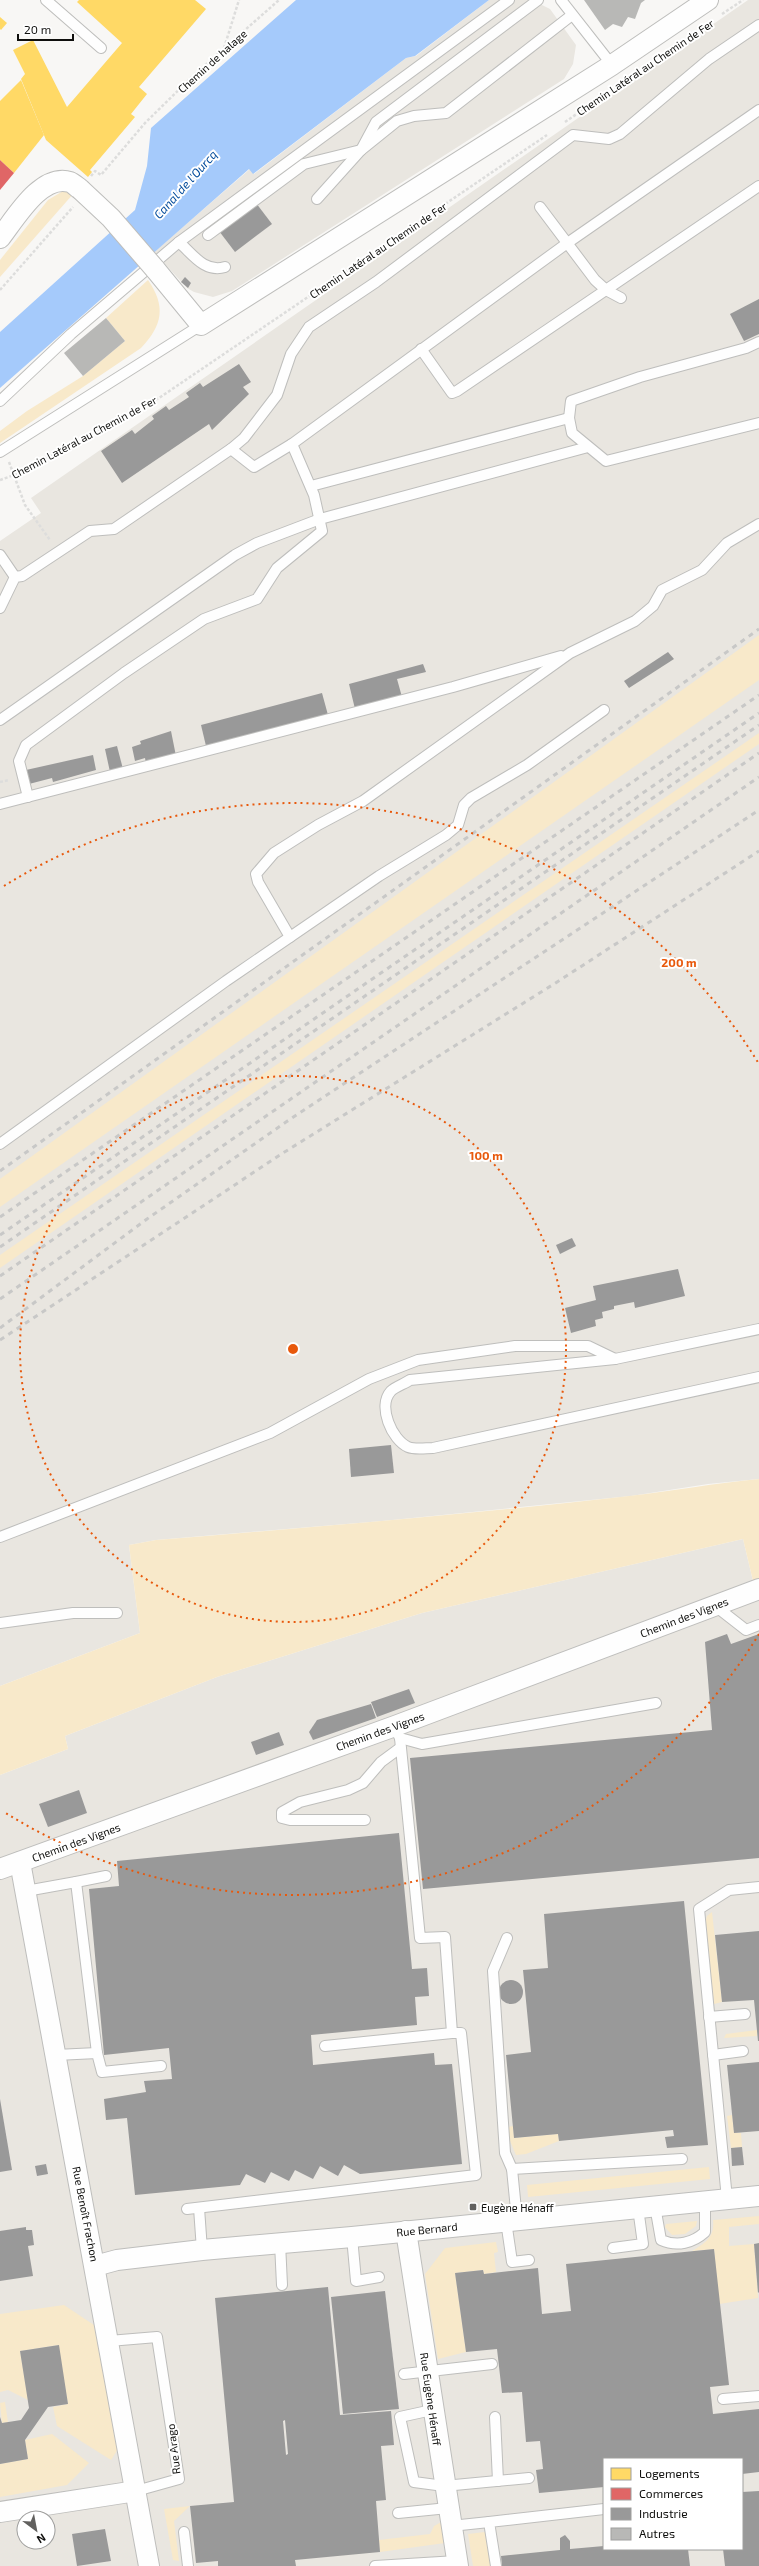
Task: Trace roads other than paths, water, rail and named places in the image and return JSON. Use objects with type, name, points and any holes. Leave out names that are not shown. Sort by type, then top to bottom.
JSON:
[{"type":"street","name":"Chemin Latéral au Chemin de Fer","points":[[201,325],[612,65],[708,0]]},
{"type":"street","points":[[0,238],[40,188],[54,182],[70,182],[78,196],[110,218],[155,269],[201,325]]},
{"type":"street","name":"Chemin des Vignes","points":[[0,1869],[398,1738],[714,1605],[759,1589]]},
{"type":"street","name":"Rue Benoît Frachon","points":[[20,1862],[109,2341],[149,2566]]},
{"type":"street","name":"Rue Bernard","points":[[95,2266],[117,2260],[202,2250],[352,2237],[759,2196]]},
{"type":"street","name":"Rue Eugène Hénaff","points":[[406,2231],[426,2371],[457,2564]]},
{"type":"street","name":"Rue Arago","points":[[0,2512],[136,2491]]},
{"type":"lane","points":[[46,0],[101,48]]},
{"type":"lane","points":[[0,401],[71,334],[178,242],[509,0]]},
{"type":"lane","points":[[208,235],[304,164],[361,150],[376,122],[538,0]]},
{"type":"lane","points":[[561,0],[612,65]]},
{"type":"lane","points":[[317,199],[361,150],[398,121],[414,116],[446,113],[572,15]]},
{"type":"lane","points":[[0,555],[3,568],[14,577],[22,576],[90,531],[114,529],[231,449],[244,438],[277,395],[291,354],[309,327],[376,282],[572,135],[609,139],[620,134],[709,59],[759,25]]},
{"type":"lane","points":[[231,449],[254,467],[292,444],[420,349],[566,244],[759,110]]},
{"type":"lane","points":[[420,349],[452,393],[457,391],[759,186]]},
{"type":"lane","points":[[540,207],[566,244],[606,290],[621,298]]},
{"type":"lane","points":[[178,242],[208,268],[217,269],[225,267]]},
{"type":"lane","points":[[0,452],[201,325]]},
{"type":"lane","points":[[759,342],[746,348],[640,377],[571,401],[569,418],[572,433],[606,461],[759,423]]},
{"type":"lane","points":[[311,486],[569,418]]},
{"type":"lane","points":[[28,797],[19,761],[26,746],[124,673],[204,619],[257,599],[277,568],[322,531],[311,486],[292,444]]},
{"type":"lane","points":[[0,720],[235,555],[257,543],[320,519],[588,447]]},
{"type":"lane","points":[[290,937],[258,882],[256,874],[274,853],[318,825],[363,801],[570,653],[635,621],[653,606],[662,590],[702,570],[727,543],[759,524]]},
{"type":"lane","points":[[0,608],[14,577]]},
{"type":"lane","points":[[0,804],[453,687],[570,653]]},
{"type":"lane","points":[[0,1144],[290,937],[379,876],[446,835],[458,825],[464,805],[471,798],[527,765],[604,710]]},
{"type":"lane","points":[[759,1329],[615,1358],[410,1380],[391,1391],[386,1401],[386,1415],[395,1438],[409,1448],[433,1448],[759,1377]]},
{"type":"lane","points":[[0,1537],[270,1433],[370,1379],[418,1360],[515,1346],[588,1346],[615,1358]]},
{"type":"lane","points":[[714,1605],[746,1630],[759,1625]]},
{"type":"lane","points":[[0,1623],[72,1613],[118,1613]]},
{"type":"lane","points":[[398,1738],[422,1744],[656,1702]]},
{"type":"lane","points":[[365,1820],[290,1820],[282,1818],[282,1812],[300,1802],[348,1790],[363,1783],[381,1762],[398,1738]]},
{"type":"lane","points":[[398,1738],[420,1938],[445,1937],[452,2034]]},
{"type":"lane","points":[[26,1891],[106,1876]]},
{"type":"lane","points":[[76,1882],[97,2053],[102,2072],[161,2066]]},
{"type":"lane","points":[[727,2199],[699,1910],[728,1890],[759,1886]]},
{"type":"lane","points":[[507,1938],[493,1971],[505,2153],[512,2169],[512,2262],[529,2260]]},
{"type":"lane","points":[[709,2017],[745,2014]]},
{"type":"lane","points":[[187,2209],[476,2175],[461,2033],[325,2046]]},
{"type":"lane","points":[[713,2055],[743,2051]]},
{"type":"lane","points":[[56,2055],[97,2053]]},
{"type":"lane","points":[[512,2169],[682,2159]]},
{"type":"lane","points":[[646,2207],[661,2240],[671,2244],[695,2241],[705,2232],[705,2201]]},
{"type":"lane","points":[[613,2248],[643,2244],[646,2207]]},
{"type":"lane","points":[[199,2208],[202,2250]]},
{"type":"lane","points":[[352,2237],[356,2281],[378,2277]]},
{"type":"lane","points":[[280,2243],[282,2285]]},
{"type":"lane","name":"Rue Arago","points":[[109,2341],[157,2337],[179,2479],[136,2491]]},
{"type":"lane","points":[[404,2374],[492,2364]]},
{"type":"lane","points":[[723,2399],[759,2396]]},
{"type":"lane","points":[[432,2410],[400,2417],[414,2482],[444,2486],[529,2478]]},
{"type":"lane","points":[[495,2417],[498,2481]]},
{"type":"lane","points":[[398,2514],[449,2517],[489,2522],[603,2509]]},
{"type":"lane","points":[[489,2522],[496,2566]]},
{"type":"lane","points":[[184,2532],[188,2566]]},
{"type":"lane","points":[[375,2566],[457,2564]]},
{"type":"water","name":"Canal de l'Ourcq","points":[[296,0],[489,0],[415,56],[406,58],[253,174],[249,169],[0,388],[0,332],[135,210],[147,166],[151,128]]},
{"type":"railway","points":[[0,1171],[759,629]]},
{"type":"railway","points":[[0,1217],[759,695]]},
{"type":"railway","points":[[0,1235],[759,713]]},
{"type":"railway","points":[[0,1247],[759,725]]},
{"type":"railway","points":[[0,1276],[759,753]]},
{"type":"railway","points":[[0,1299],[759,777]]},
{"type":"railway","points":[[0,1328],[147,1219],[286,1122],[759,810]]},
{"type":"railway","points":[[0,1340],[283,1153],[554,984],[759,851]]},
{"type":"place","name":"Eugène Hénaff","points":[[473,2207]]}]
